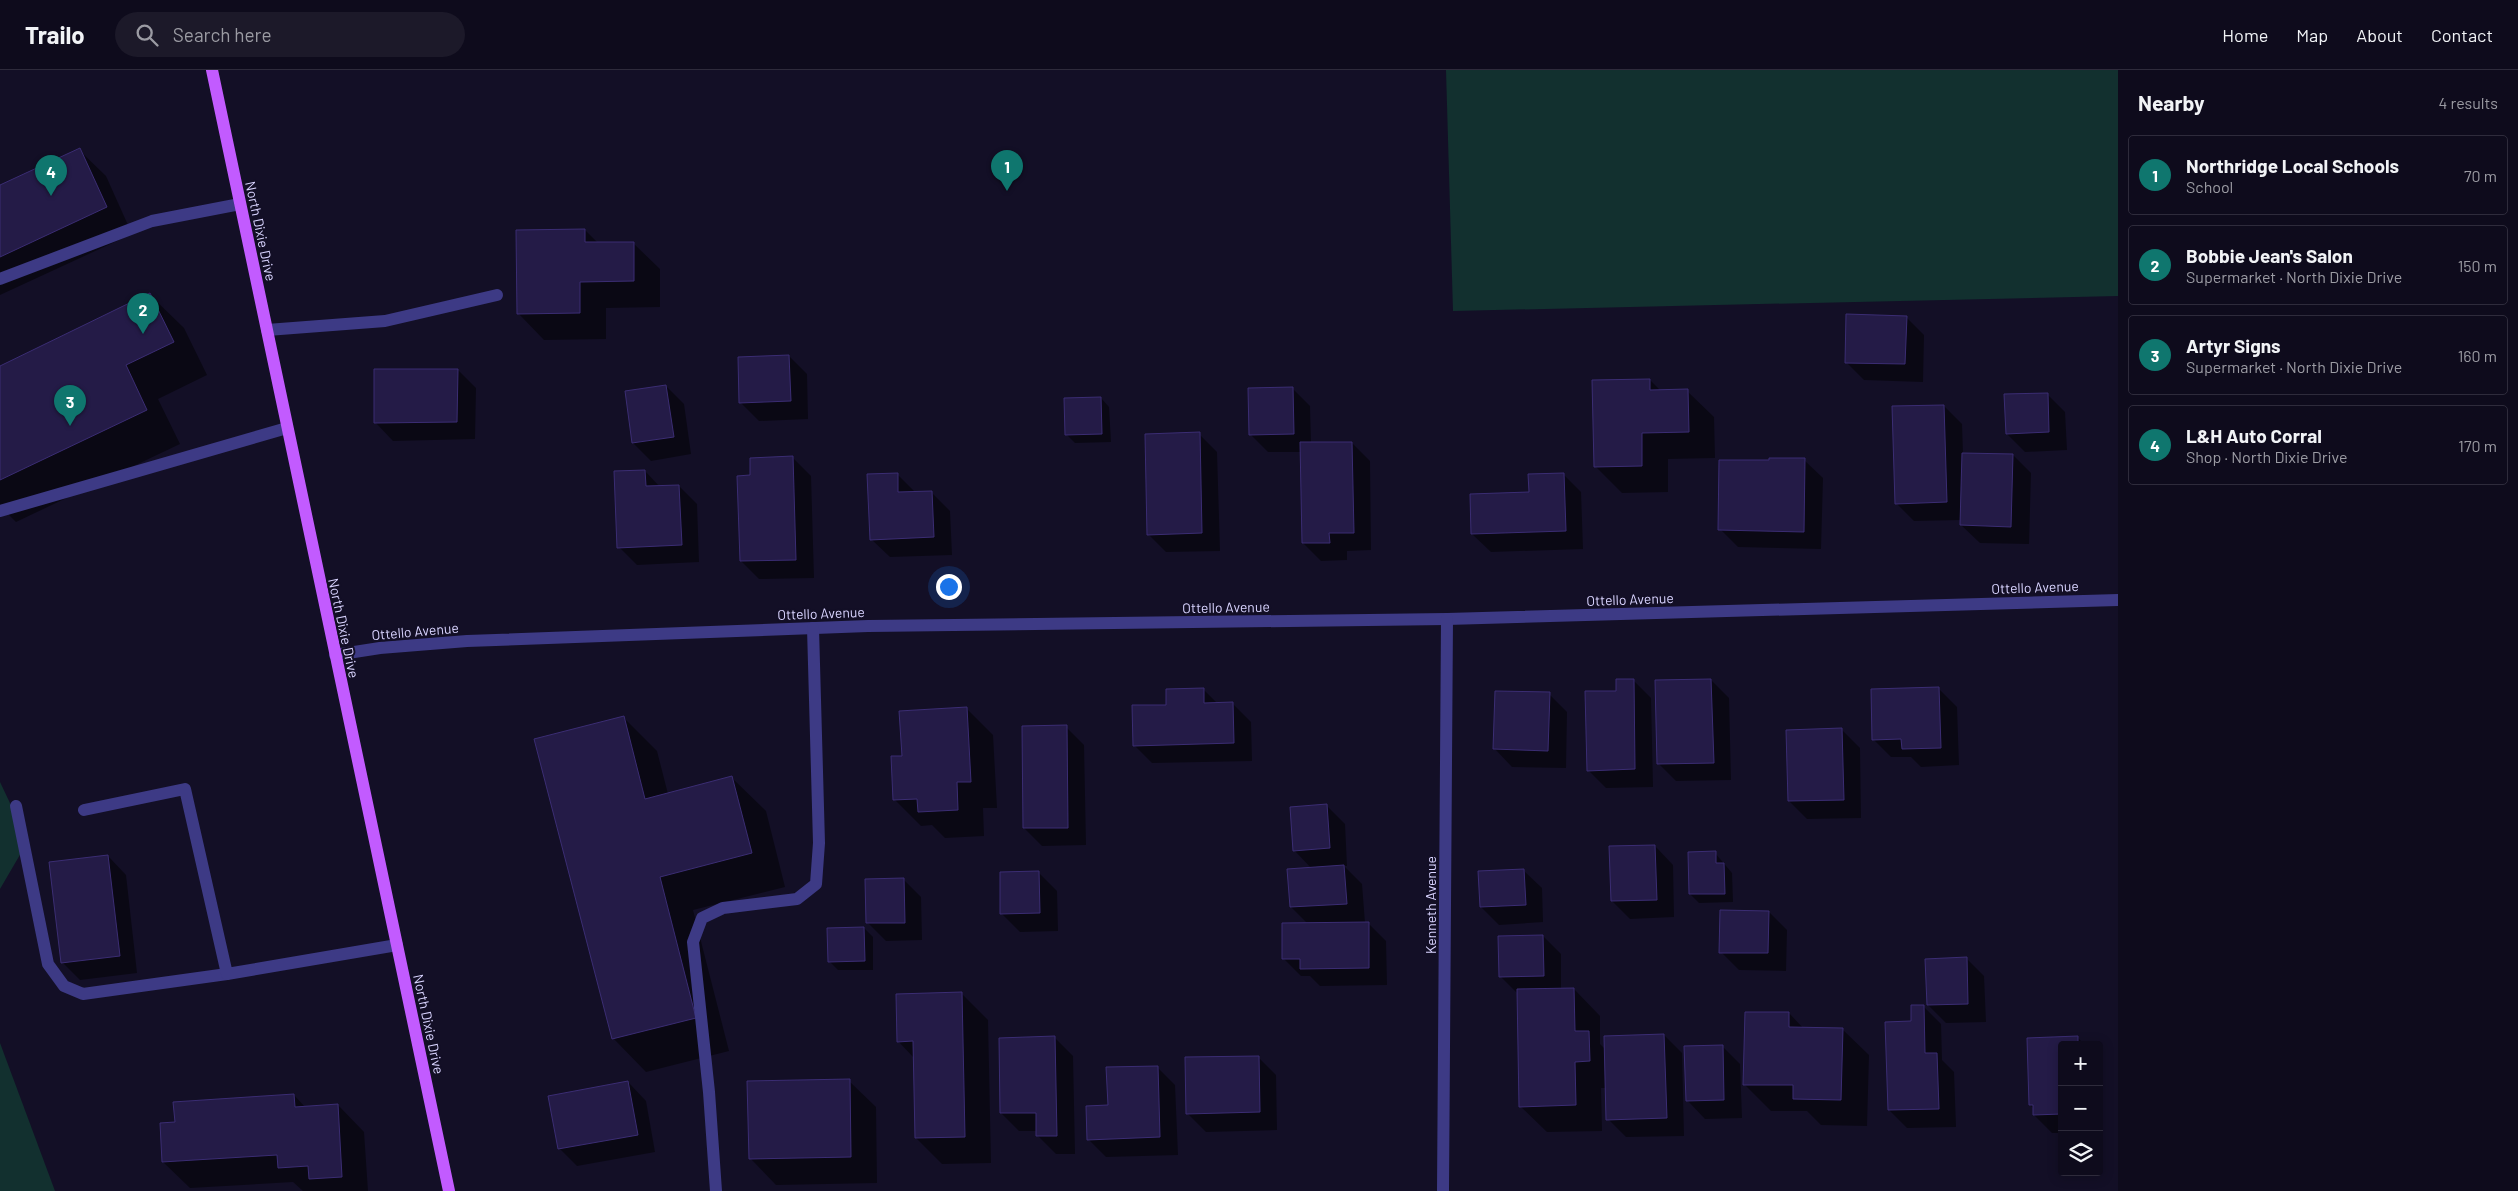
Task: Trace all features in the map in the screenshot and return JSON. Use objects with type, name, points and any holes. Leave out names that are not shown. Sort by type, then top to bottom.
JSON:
[{"type":"main road","name":"North Dixie Drive","points":[[212,70],[449,1191]]},
{"type":"street","points":[[0,279],[152,220],[240,204]]},
{"type":"street","points":[[267,330],[385,321],[497,295]]},
{"type":"street","points":[[0,511],[287,428]]},
{"type":"street","name":"Ottello Avenue","points":[[335,655],[380,648],[467,641],[813,628],[1447,619],[2118,600]]},
{"type":"street","name":"Kenneth Avenue","points":[[1443,1191],[1447,619]]},
{"type":"street","points":[[716,1191],[709,1092],[692,942],[702,918],[709,914],[723,908],[797,899],[816,884],[819,843],[813,628]]},
{"type":"street","points":[[84,810],[185,789],[227,974]]},
{"type":"street","points":[[16,806],[48,964],[64,986],[83,994],[227,974],[397,945]]},
{"type":"green space","points":[[1446,70],[2118,70],[2118,296],[1453,311]]},
{"type":"green space","points":[[0,782],[28,841],[0,889]]},
{"type":"green space","points":[[0,1043],[55,1191],[0,1191]]},
{"type":"building","points":[[80,148],[107,207],[0,257],[0,185]]},
{"type":"building","points":[[585,229],[585,242],[634,242],[634,281],[580,282],[580,313],[517,314],[516,230]]},
{"type":"building","points":[[150,293],[174,342],[126,365],[147,410],[0,480],[0,366]]},
{"type":"building","points":[[1846,314],[1907,316],[1905,364],[1845,363]]},
{"type":"building","points":[[789,355],[791,401],[739,403],[738,357]]},
{"type":"building","points":[[374,369],[458,369],[457,422],[374,423]]},
{"type":"building","points":[[1650,379],[1650,390],[1688,389],[1689,432],[1642,433],[1642,466],[1594,467],[1592,380]]},
{"type":"building","points":[[666,385],[674,437],[632,443],[625,391]]},
{"type":"building","points":[[1293,387],[1294,434],[1249,435],[1248,388]]},
{"type":"building","points":[[2048,393],[2049,432],[2006,434],[2004,394]]},
{"type":"building","points":[[1101,397],[1102,434],[1065,435],[1064,398]]},
{"type":"building","points":[[1944,405],[1947,502],[1895,504],[1892,406]]},
{"type":"building","points":[[1200,432],[1202,533],[1147,535],[1145,434]]},
{"type":"building","points":[[1300,442],[1352,442],[1354,533],[1329,533],[1330,543],[1302,543]]},
{"type":"building","points":[[1962,453],[2013,454],[2011,527],[1960,525]]},
{"type":"building","points":[[793,456],[796,560],[740,561],[737,476],[750,475],[750,458]]},
{"type":"building","points":[[1769,458],[1805,458],[1804,532],[1718,530],[1719,460],[1769,460]]},
{"type":"building","points":[[645,470],[646,486],[679,485],[682,545],[617,548],[614,471]]},
{"type":"building","points":[[898,473],[898,492],[932,491],[934,537],[870,540],[867,474]]},
{"type":"building","points":[[1564,473],[1566,531],[1471,534],[1470,494],[1529,492],[1528,474]]},
{"type":"building","points":[[1616,679],[1634,679],[1635,769],[1587,771],[1585,691],[1616,691]]},
{"type":"building","points":[[1711,679],[1714,763],[1657,764],[1655,680]]},
{"type":"building","points":[[1939,687],[1941,748],[1902,749],[1901,739],[1872,740],[1871,689]]},
{"type":"building","points":[[1204,688],[1204,703],[1233,702],[1234,743],[1133,746],[1132,705],[1166,705],[1166,689]]},
{"type":"building","points":[[1495,691],[1550,692],[1548,751],[1493,749]]},
{"type":"building","points":[[967,707],[971,782],[957,782],[958,810],[918,812],[917,799],[893,800],[891,756],[902,756],[899,711]]},
{"type":"building","points":[[624,716],[645,799],[732,776],[752,853],[660,877],[696,1018],[612,1039],[534,739]]},
{"type":"building","points":[[1067,725],[1068,828],[1023,828],[1022,726]]},
{"type":"building","points":[[1842,728],[1844,800],[1788,801],[1786,730]]},
{"type":"building","points":[[1327,804],[1330,848],[1293,851],[1290,807]]},
{"type":"building","points":[[1655,845],[1657,900],[1611,901],[1609,846]]},
{"type":"building","points":[[1716,851],[1716,863],[1724,863],[1725,894],[1689,894],[1688,852]]},
{"type":"building","points":[[108,855],[120,956],[61,963],[49,862]]},
{"type":"building","points":[[1344,865],[1347,904],[1290,907],[1287,869]]},
{"type":"building","points":[[1524,869],[1526,905],[1480,907],[1478,871]]},
{"type":"building","points":[[1039,871],[1040,913],[1000,914],[1000,872]]},
{"type":"building","points":[[904,878],[905,923],[866,923],[865,879]]},
{"type":"building","points":[[1720,910],[1769,911],[1768,953],[1719,953]]},
{"type":"building","points":[[1369,922],[1369,968],[1300,969],[1300,959],[1282,959],[1282,923]]},
{"type":"building","points":[[864,927],[865,961],[828,962],[827,928]]},
{"type":"building","points":[[1543,935],[1544,976],[1499,977],[1498,936]]},
{"type":"building","points":[[1967,957],[1968,1004],[1927,1005],[1925,959]]},
{"type":"building","points":[[1574,988],[1575,1031],[1589,1031],[1590,1061],[1575,1062],[1576,1105],[1519,1107],[1517,989]]},
{"type":"building","points":[[962,992],[965,1137],[915,1138],[913,1041],[897,1042],[896,994]]},
{"type":"building","points":[[1911,1005],[1924,1005],[1925,1053],[1937,1053],[1939,1109],[1888,1110],[1885,1022],[1911,1021]]},
{"type":"building","points":[[1745,1012],[1789,1012],[1789,1027],[1843,1028],[1841,1100],[1793,1099],[1793,1085],[1743,1085]]},
{"type":"building","points":[[1664,1034],[1667,1118],[1606,1120],[1604,1036]]},
{"type":"building","points":[[1055,1036],[1057,1136],[1036,1136],[1036,1113],[1000,1113],[999,1038]]},
{"type":"building","points":[[2078,1036],[2078,1041],[2058,1041],[2058,1114],[2033,1115],[2033,1105],[2029,1105],[2027,1038]]},
{"type":"building","points":[[1723,1045],[1724,1100],[1686,1101],[1684,1046]]},
{"type":"building","points":[[1259,1056],[1260,1112],[1186,1114],[1185,1057]]},
{"type":"building","points":[[1158,1066],[1160,1137],[1087,1140],[1086,1106],[1108,1105],[1106,1067]]},
{"type":"building","points":[[850,1079],[851,1157],[749,1159],[747,1081]]},
{"type":"building","points":[[628,1081],[638,1135],[558,1149],[548,1096]]},
{"type":"building","points":[[294,1094],[295,1107],[338,1104],[342,1177],[309,1179],[308,1166],[278,1168],[277,1155],[162,1162],[160,1123],[175,1122],[173,1102]]},
{"type":"place","name":"Northridge Local Schools","points":[[1007,191]]},
{"type":"place","name":"L&H Auto Corral","points":[[51,196]]},
{"type":"place","name":"Bobbie Jean's Salon","points":[[143,334]]},
{"type":"place","name":"Artyr Signs","points":[[70,426]]}]
